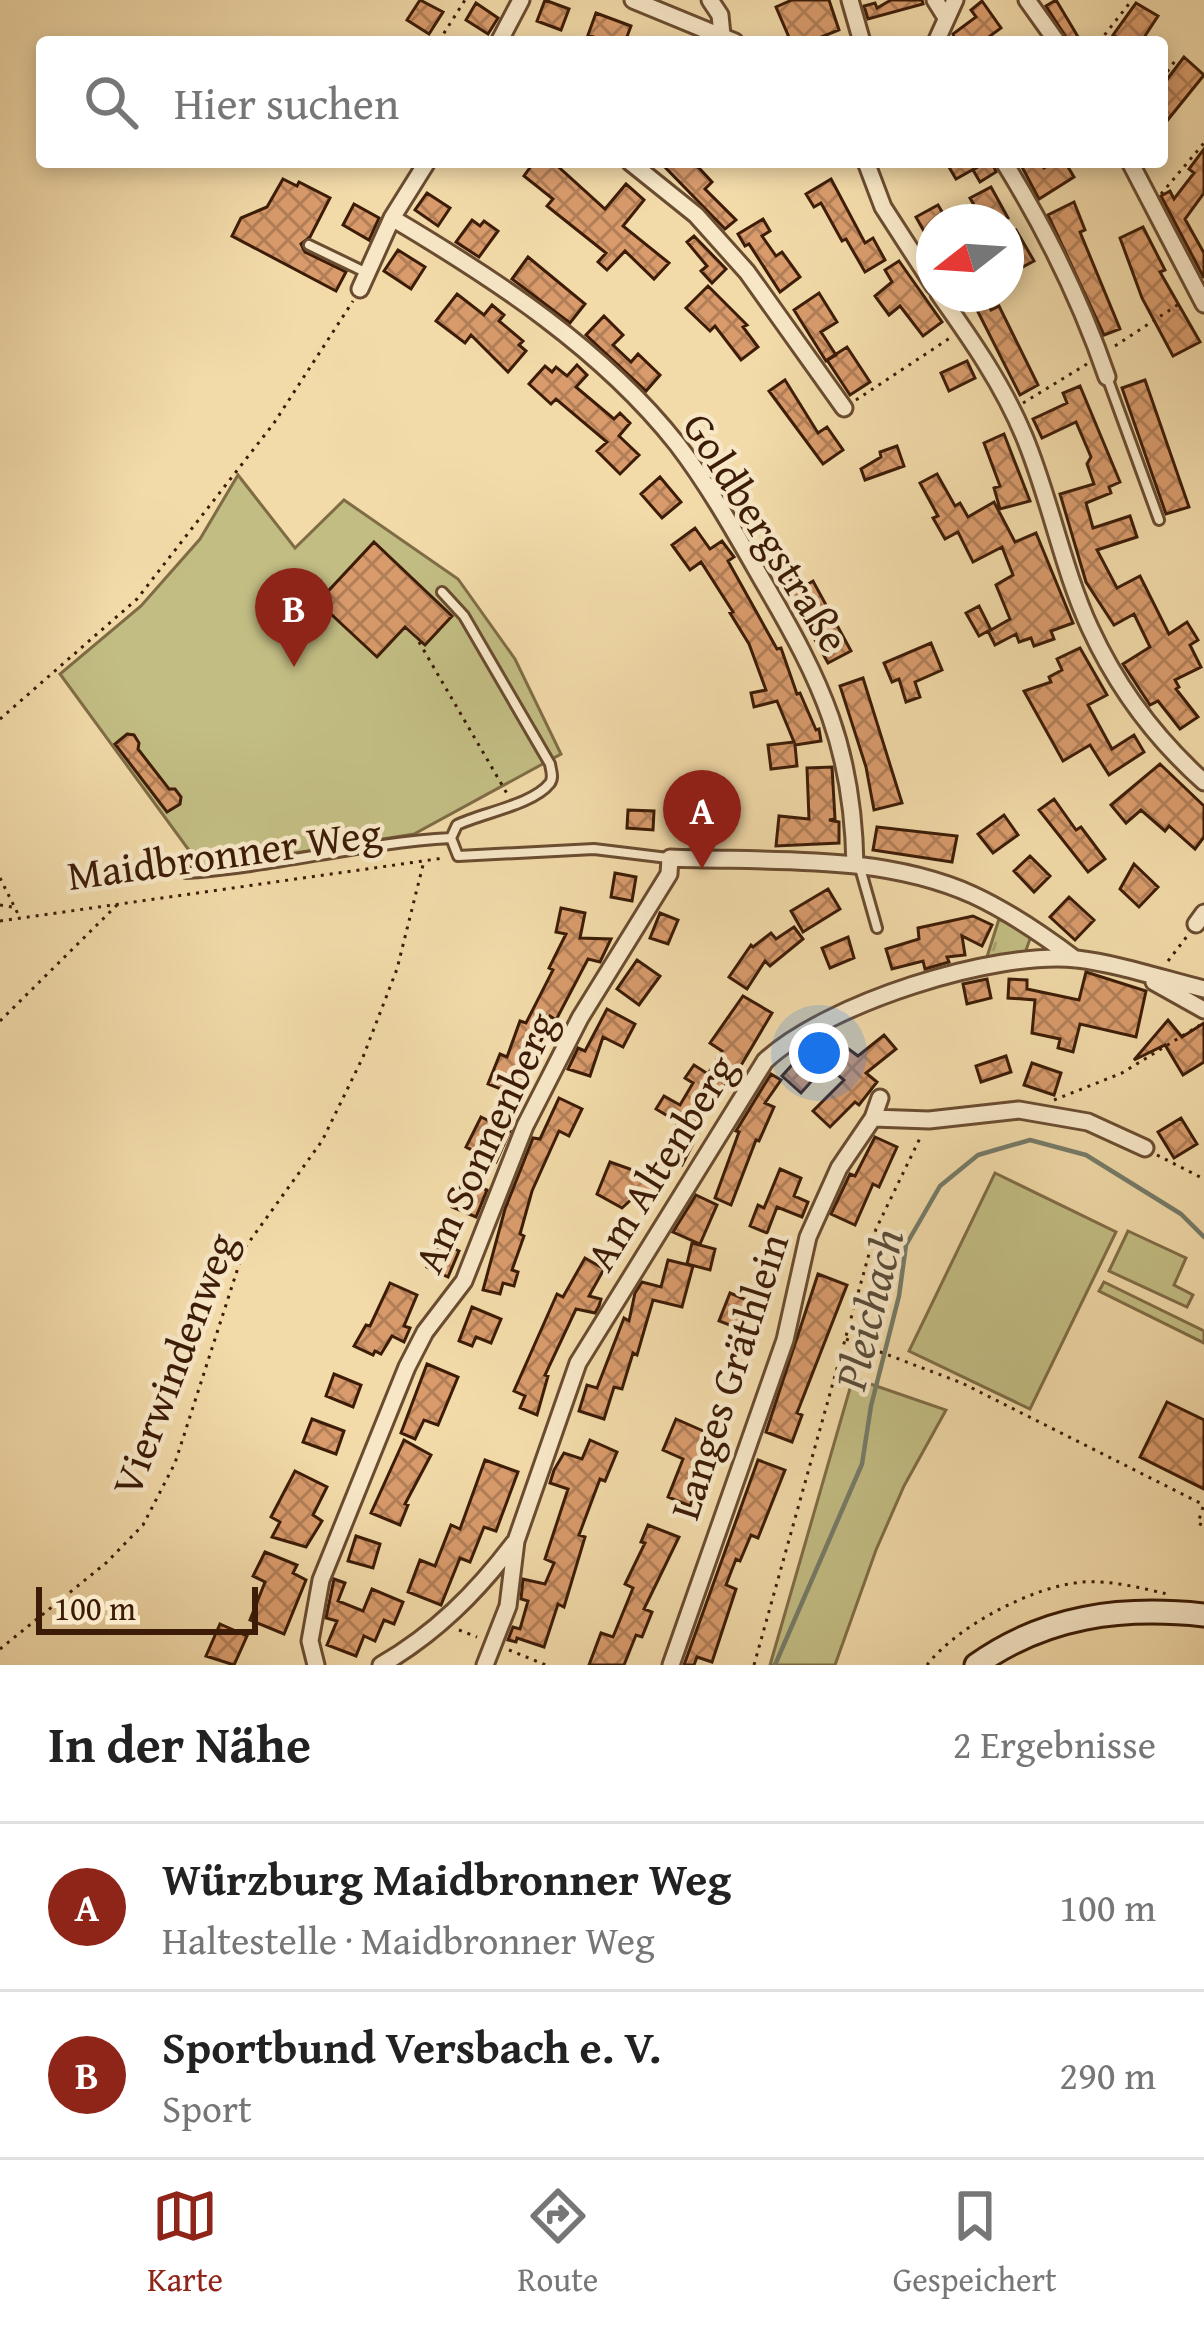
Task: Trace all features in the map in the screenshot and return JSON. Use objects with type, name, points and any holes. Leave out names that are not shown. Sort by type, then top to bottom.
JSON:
[{"type":"main road","points":[[976,1665],[1011,1642],[1085,1616],[1148,1610],[1204,1616]]},
{"type":"street","points":[[502,36],[521,0]]},
{"type":"street","points":[[633,0],[723,36]]},
{"type":"street","points":[[710,0],[727,36]]},
{"type":"street","points":[[850,0],[860,36]]},
{"type":"street","points":[[935,0],[945,16]]},
{"type":"street","points":[[938,36],[956,0]]},
{"type":"street","points":[[1027,0],[1053,36]]},
{"type":"street","points":[[363,281],[392,218],[423,168]]},
{"type":"street","points":[[637,168],[696,215],[747,272],[844,408]]},
{"type":"street","points":[[868,168],[883,207],[916,258]]},
{"type":"street","points":[[1008,168],[1042,224],[1074,292],[1106,377]]},
{"type":"street","points":[[1133,168],[1204,304]]},
{"type":"street","name":"Goldbergstraße","points":[[392,218],[503,288],[569,338],[648,412],[699,476],[783,615],[833,715],[850,782],[857,866]]},
{"type":"street","points":[[952,312],[1022,430],[1084,614],[1104,656],[1166,746],[1204,782]]},
{"type":"street","points":[[670,858],[857,866],[926,878],[1026,923],[1076,959],[1204,989]]},
{"type":"street","name":"Am Sonnenberg","points":[[316,1665],[310,1641],[321,1580],[407,1367],[425,1332],[464,1282],[524,1126],[580,1018],[669,874],[670,858]]},
{"type":"street","name":"Am Altenberg","points":[[485,1665],[514,1580],[516,1541],[578,1364],[765,1061],[785,1042],[826,1019],[893,992],[986,968],[1076,959]]},
{"type":"street","points":[[1136,973],[1204,1010]]},
{"type":"street","name":"Langes Gräthlein","points":[[670,1665],[785,1340],[808,1237],[839,1168],[880,1098]]},
{"type":"street","points":[[872,1118],[929,1120],[1024,1111],[1088,1122],[1145,1148]]},
{"type":"street","name":"Am Altenberg","points":[[380,1665],[442,1623],[516,1541]]},
{"type":"lane","points":[[309,245],[363,281]]},
{"type":"lane","points":[[1106,377],[1159,520]]},
{"type":"lane","points":[[442,592],[464,616],[550,764],[550,782],[513,804],[457,825],[451,838],[458,856],[594,848],[670,858]]},
{"type":"lane","name":"Maidbronner Weg","points":[[186,873],[390,842],[451,838]]},
{"type":"lane","points":[[857,866],[877,928]]},
{"type":"path","points":[[442,36],[465,0]]},
{"type":"path","points":[[1105,36],[1132,0]]},
{"type":"path","points":[[1168,71],[1175,61]]},
{"type":"path","points":[[1152,204],[1204,143]]},
{"type":"path","points":[[0,719],[136,599],[274,423],[363,281]]},
{"type":"path","points":[[844,408],[964,328]]},
{"type":"path","points":[[419,642],[513,804]]},
{"type":"path","name":"Maidbronner Weg","points":[[0,921],[458,856]]},
{"type":"path","name":"Vierwindenweg","points":[[0,1649],[106,1563],[142,1525],[175,1462],[244,1250],[322,1141],[362,1058],[397,969],[424,861]]},
{"type":"path","points":[[0,878],[20,918]]},
{"type":"path","points":[[0,1022],[118,904]]},
{"type":"path","points":[[0,905],[14,907]]},
{"type":"path","points":[[1156,977],[1200,918]]},
{"type":"path","points":[[1024,1111],[1122,1073],[1204,1022]]},
{"type":"path","points":[[754,1665],[876,1229],[929,1120]]},
{"type":"path","points":[[1145,1148],[1204,1179]]},
{"type":"path","points":[[845,1339],[962,1383],[1204,1505],[1198,1523],[1204,1526]]},
{"type":"path","points":[[442,1623],[546,1665]]},
{"type":"green space","points":[[238,475],[295,548],[344,500],[458,579],[515,659],[561,754],[414,834],[202,868],[60,674],[141,606],[200,539]]},
{"type":"green space","points":[[999,919],[1031,936],[1024,956],[986,960]]},
{"type":"green space","points":[[995,1173],[1116,1232],[1030,1409],[909,1351]]},
{"type":"green space","points":[[1128,1231],[1186,1258],[1174,1285],[1193,1295],[1187,1307],[1109,1271]]},
{"type":"green space","points":[[1104,1282],[1204,1331],[1204,1343],[1099,1291]]},
{"type":"green space","points":[[853,1378],[946,1410],[876,1550],[835,1665],[770,1665]]},
{"type":"building","points":[[420,0],[443,12],[429,34],[407,20]]},
{"type":"building","points":[[545,0],[569,9],[561,30],[537,21]]},
{"type":"building","points":[[792,0],[829,0],[839,30],[824,36],[788,36],[776,7]]},
{"type":"building","points":[[891,0],[922,0],[923,4],[868,19],[864,6],[875,3],[877,8]]},
{"type":"building","points":[[1056,0],[1077,36],[1065,36],[1046,6]]},
{"type":"building","points":[[982,1],[1001,28],[990,36],[954,36],[976,17],[971,10]]},
{"type":"building","points":[[476,3],[498,18],[488,34],[466,20]]},
{"type":"building","points":[[1136,3],[1158,16],[1145,36],[1113,35]]},
{"type":"building","points":[[596,13],[631,26],[627,36],[588,35]]},
{"type":"building","points":[[1184,57],[1204,75],[1168,120],[1168,78]]},
{"type":"building","points":[[1204,149],[1204,193],[1185,219],[1204,253],[1204,278],[1161,196],[1170,191],[1174,199],[1194,173],[1189,169]]},
{"type":"building","points":[[530,168],[560,168],[605,209],[626,184],[644,200],[623,226],[669,263],[654,279],[625,251],[607,270],[598,262],[606,253],[547,206],[553,199],[524,176]]},
{"type":"building","points":[[666,168],[699,168],[712,182],[705,189],[736,220],[725,229]]},
{"type":"building","points":[[950,168],[976,168],[956,179]]},
{"type":"building","points":[[994,168],[996,172],[980,182],[973,170]]},
{"type":"building","points":[[1023,168],[1069,168],[1074,177],[1039,199]]},
{"type":"building","points":[[283,179],[330,198],[310,237],[301,244],[305,252],[346,272],[336,291],[232,236],[241,218],[267,207]]},
{"type":"building","points":[[831,179],[865,243],[873,238],[885,260],[865,272],[821,203],[814,207],[806,194]]},
{"type":"building","points":[[991,187],[1000,204],[974,204],[970,198]]},
{"type":"building","points":[[427,193],[450,208],[438,226],[415,210]]},
{"type":"building","points":[[1074,202],[1085,230],[1080,232],[1120,329],[1104,335],[1048,215]]},
{"type":"building","points":[[354,204],[379,218],[369,240],[343,225]]},
{"type":"building","points":[[763,219],[770,231],[762,236],[776,256],[782,252],[800,277],[780,292],[738,234]]},
{"type":"building","points":[[472,220],[480,226],[484,221],[498,231],[479,257],[456,242]]},
{"type":"building","points":[[1143,227],[1165,270],[1160,272],[1200,342],[1173,356],[1142,298],[1120,238]]},
{"type":"building","points":[[694,236],[726,269],[712,283],[701,271],[707,266],[687,242]]},
{"type":"building","points":[[1024,244],[1034,261],[1024,266]]},
{"type":"building","points":[[398,250],[425,267],[411,289],[384,271]]},
{"type":"building","points":[[528,257],[585,304],[570,323],[512,279]]},
{"type":"building","points":[[899,261],[916,285],[916,312],[935,312],[942,322],[923,336],[900,306],[889,315],[875,296],[892,282],[885,270]]},
{"type":"building","points":[[708,286],[747,325],[743,327],[758,347],[741,360],[715,326],[710,331],[686,308]]},
{"type":"building","points":[[819,293],[837,322],[821,332],[836,355],[826,361],[794,310]]},
{"type":"building","points":[[457,294],[484,315],[492,305],[504,315],[499,321],[523,341],[519,345],[526,351],[508,372],[471,335],[465,343],[436,321]]},
{"type":"building","points":[[978,312],[1002,312],[1038,385],[1020,395]]},
{"type":"building","points":[[604,316],[623,335],[613,345],[631,362],[638,354],[660,375],[646,391],[586,335]]},
{"type":"building","points":[[847,347],[870,382],[850,395],[827,360]]},
{"type":"building","points":[[967,361],[975,378],[949,391],[941,373]]},
{"type":"building","points":[[577,365],[587,375],[576,387],[614,419],[620,413],[630,423],[619,436],[639,455],[620,474],[597,451],[607,442],[556,399],[551,404],[529,384],[545,366],[552,372],[556,367],[567,376]]},
{"type":"building","points":[[785,380],[818,433],[827,427],[843,450],[823,464],[769,391]]},
{"type":"building","points":[[1145,380],[1189,507],[1166,514],[1122,388]]},
{"type":"building","points":[[1080,386],[1120,482],[1109,487],[1111,493],[1086,503],[1093,528],[1130,516],[1137,537],[1097,550],[1117,588],[1140,576],[1169,634],[1187,622],[1198,640],[1190,645],[1201,667],[1175,680],[1176,689],[1198,717],[1180,729],[1158,701],[1150,705],[1123,664],[1150,647],[1134,614],[1114,625],[1086,582],[1060,494],[1094,484],[1087,464],[1091,457],[1076,422],[1042,438],[1033,419],[1067,403],[1063,393]]},
{"type":"building","points":[[1004,434],[1030,501],[1000,509],[994,488],[1000,486],[984,443]]},
{"type":"building","points":[[897,446],[904,466],[865,480],[861,469],[881,457],[880,452]]},
{"type":"building","points":[[937,474],[955,506],[960,503],[968,517],[994,502],[1015,542],[1036,533],[1073,623],[1051,631],[1054,639],[1034,646],[1031,638],[1019,642],[1016,634],[995,645],[988,631],[979,636],[966,613],[979,606],[991,630],[1010,619],[996,585],[1013,575],[1002,547],[973,562],[958,532],[945,539],[920,483]]},
{"type":"building","points":[[660,477],[681,502],[662,518],[641,494]]},
{"type":"building","points":[[695,528],[710,549],[722,541],[734,557],[728,561],[777,649],[781,648],[797,694],[819,729],[821,741],[795,745],[797,766],[771,769],[768,745],[794,742],[777,701],[754,707],[751,693],[766,690],[733,612],[701,562],[690,570],[672,545]]},
{"type":"building","points":[[374,542],[452,616],[425,645],[405,627],[377,657],[318,602]]},
{"type":"building","points":[[799,575],[805,586],[813,581],[851,651],[828,663],[784,584]]},
{"type":"building","points":[[931,643],[942,670],[915,682],[920,697],[906,702],[899,679],[892,682],[884,663]]},
{"type":"building","points":[[1080,648],[1107,695],[1088,705],[1112,749],[1134,735],[1144,752],[1109,775],[1090,745],[1063,761],[1024,691],[1051,682],[1049,677],[1062,670],[1057,659]]},
{"type":"building","points":[[863,678],[902,803],[874,810],[866,767],[840,686]]},
{"type":"building","points":[[127,734],[134,735],[138,749],[169,789],[175,789],[180,804],[167,812],[115,744]]},
{"type":"building","points":[[1160,764],[1204,806],[1204,837],[1195,849],[1141,810],[1126,823],[1111,805]]},
{"type":"building","points":[[832,767],[835,819],[829,820],[839,822],[839,843],[776,846],[779,816],[809,819],[807,768]]},
{"type":"building","points":[[1054,799],[1105,859],[1088,872],[1039,810]]},
{"type":"building","points":[[628,810],[654,811],[653,830],[627,828]]},
{"type":"building","points":[[683,813],[707,815],[705,837],[681,835]]},
{"type":"building","points":[[1004,815],[1018,835],[993,853],[978,834]]},
{"type":"building","points":[[877,827],[957,836],[952,862],[873,850]]},
{"type":"building","points":[[1030,856],[1050,876],[1034,892],[1014,871]]},
{"type":"building","points":[[1134,864],[1158,887],[1139,907],[1120,889]]},
{"type":"building","points":[[615,873],[636,877],[632,901],[611,897]]},
{"type":"building","points":[[828,889],[840,909],[803,932],[791,911]]},
{"type":"building","points":[[1069,897],[1094,920],[1075,940],[1050,917]]},
{"type":"building","points":[[561,908],[585,913],[580,938],[611,939],[600,962],[588,959],[556,1020],[550,1016],[521,1097],[488,1084],[500,1054],[507,1057],[520,1021],[526,1023],[553,970],[549,968],[566,934],[556,932]]},
{"type":"building","points":[[660,913],[678,920],[668,944],[650,938]]},
{"type":"building","points":[[973,916],[992,925],[982,946],[962,936],[965,955],[947,957],[949,962],[925,969],[923,961],[892,969],[886,949],[919,939],[918,928]]},
{"type":"building","points":[[794,927],[803,939],[770,966],[765,961],[747,989],[729,977],[751,945],[771,933],[776,939]]},
{"type":"building","points":[[848,937],[854,958],[830,968],[822,948]]},
{"type":"building","points":[[637,960],[660,976],[639,1005],[617,989]]},
{"type":"building","points":[[1086,972],[1146,991],[1136,1037],[1080,1024],[1073,1052],[1058,1048],[1060,1039],[1032,1033],[1035,1000],[1008,998],[1009,979],[1027,980],[1027,989],[1079,1000]]},
{"type":"building","points":[[987,979],[991,998],[967,1004],[963,984]]},
{"type":"building","points":[[743,996],[772,1013],[733,1079],[717,1098],[712,1096],[693,1127],[700,1130],[682,1165],[662,1155],[678,1122],[656,1109],[664,1096],[680,1105],[693,1083],[685,1078],[694,1065],[708,1074],[722,1051],[710,1043]]},
{"type":"building","points":[[607,1009],[635,1024],[623,1047],[603,1037],[590,1076],[568,1069],[578,1048],[585,1051]]},
{"type":"building","points":[[1168,1020],[1182,1037],[1204,1023],[1204,1062],[1183,1075],[1165,1045],[1134,1060]]},
{"type":"building","points":[[884,1035],[896,1049],[866,1073],[877,1082],[859,1105],[855,1102],[830,1127],[813,1111],[844,1080],[826,1065],[801,1093],[782,1076],[809,1046],[820,1055],[834,1038],[858,1056]]},
{"type":"building","points":[[1006,1056],[1011,1072],[981,1082],[976,1066]]},
{"type":"building","points":[[1032,1063],[1061,1073],[1054,1095],[1024,1085]]},
{"type":"building","points":[[771,1074],[781,1080],[765,1103],[774,1107],[731,1205],[715,1198],[736,1131]]},
{"type":"building","points":[[559,1098],[582,1109],[569,1136],[559,1131],[532,1191],[512,1270],[518,1272],[514,1286],[503,1283],[500,1294],[483,1290],[505,1209],[533,1138],[540,1139]]},
{"type":"building","points":[[481,1117],[510,1131],[496,1162],[466,1147]]},
{"type":"building","points":[[1181,1118],[1197,1144],[1174,1158],[1158,1132]]},
{"type":"building","points":[[875,1137],[897,1147],[855,1225],[831,1214]]},
{"type":"building","points":[[610,1162],[664,1181],[647,1208],[633,1198],[622,1208],[597,1194]]},
{"type":"building","points":[[780,1169],[801,1178],[794,1196],[808,1202],[802,1217],[777,1207],[767,1233],[750,1226],[758,1205],[764,1208]]},
{"type":"building","points":[[463,1180],[487,1190],[476,1217],[452,1207]]},
{"type":"building","points":[[696,1195],[717,1205],[700,1244],[673,1232]]},
{"type":"building","points":[[439,1242],[459,1251],[448,1277],[427,1267]]},
{"type":"building","points":[[692,1243],[715,1249],[710,1270],[687,1264]]},
{"type":"building","points":[[585,1258],[604,1269],[589,1296],[601,1299],[599,1306],[595,1313],[576,1309],[545,1375],[537,1415],[520,1408],[525,1396],[514,1391],[557,1294],[563,1297]]},
{"type":"building","points":[[668,1260],[693,1266],[682,1307],[653,1300],[637,1355],[633,1353],[622,1389],[614,1387],[604,1419],[579,1411],[587,1385],[597,1388],[624,1318],[629,1321],[635,1293],[642,1282],[661,1287]]},
{"type":"building","points":[[818,1274],[847,1285],[797,1413],[802,1415],[792,1442],[766,1432]]},
{"type":"building","points":[[390,1283],[417,1295],[404,1326],[410,1328],[404,1342],[392,1336],[381,1354],[375,1351],[373,1355],[354,1346],[366,1325],[370,1326]]},
{"type":"building","points":[[730,1293],[754,1303],[743,1330],[719,1321]]},
{"type":"building","points":[[472,1307],[501,1319],[491,1343],[476,1337],[472,1346],[459,1341]]},
{"type":"building","points":[[427,1364],[458,1377],[438,1425],[424,1420],[415,1439],[401,1433]]},
{"type":"building","points":[[334,1374],[361,1385],[353,1407],[326,1396]]},
{"type":"building","points":[[1167,1402],[1204,1420],[1204,1489],[1140,1457]]},
{"type":"building","points":[[312,1419],[344,1431],[336,1454],[303,1442]]},
{"type":"building","points":[[676,1419],[710,1434],[694,1473],[701,1476],[690,1506],[668,1497],[683,1459],[663,1450]]},
{"type":"building","points":[[404,1440],[431,1455],[405,1504],[400,1525],[371,1513]]},
{"type":"building","points":[[590,1440],[617,1452],[605,1481],[600,1479],[579,1535],[585,1537],[564,1607],[558,1604],[544,1647],[517,1638],[516,1642],[508,1640],[513,1627],[520,1629],[528,1601],[521,1599],[523,1579],[545,1584],[554,1563],[545,1559],[568,1489],[550,1483],[554,1470],[564,1453],[582,1459]]},
{"type":"building","points":[[485,1460],[518,1472],[496,1531],[484,1527],[470,1562],[460,1558],[441,1605],[408,1592],[420,1560],[435,1566],[451,1525],[460,1529]]},
{"type":"building","points":[[758,1460],[785,1470],[758,1538],[751,1535],[726,1585],[736,1589],[712,1662],[697,1657],[694,1665],[684,1665]]},
{"type":"building","points":[[295,1471],[327,1487],[313,1515],[322,1521],[306,1547],[272,1537],[280,1522],[271,1517]]},
{"type":"building","points":[[648,1525],[679,1537],[644,1609],[652,1612],[642,1637],[636,1635],[624,1665],[589,1665],[601,1633],[613,1637],[633,1588],[625,1584],[645,1543],[641,1542]]},
{"type":"building","points":[[356,1536],[380,1544],[373,1568],[348,1561]]},
{"type":"building","points":[[265,1552],[297,1565],[293,1573],[306,1580],[284,1634],[250,1620],[265,1582],[253,1576]]},
{"type":"building","points":[[334,1579],[345,1583],[338,1601],[363,1611],[372,1589],[403,1602],[394,1624],[384,1620],[375,1641],[364,1636],[356,1656],[327,1645],[337,1621],[326,1618]]},
{"type":"building","points":[[220,1624],[247,1636],[234,1665],[206,1656]]},
{"type":"waterway","name":"Pleichach","points":[[775,1665],[862,1464],[906,1245],[940,1186],[978,1155],[1030,1140],[1086,1155],[1181,1214],[1204,1237]]},
{"type":"place","name":"Sportbund Versbach e. V.","points":[[294,667]]},
{"type":"place","name":"Würzburg Maidbronner Weg","points":[[702,869]]}]
